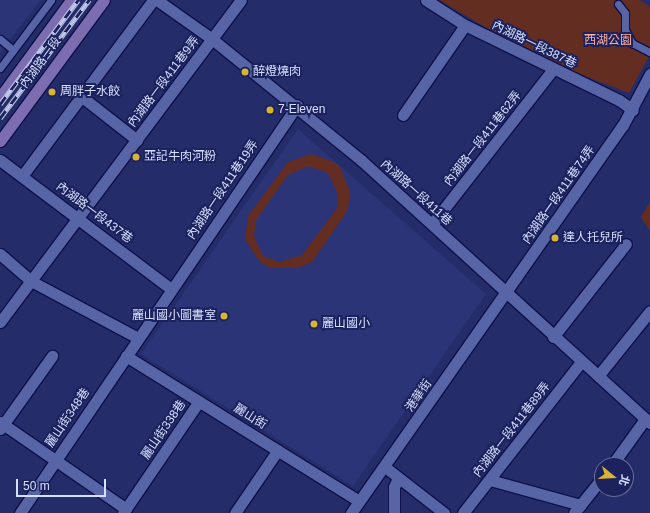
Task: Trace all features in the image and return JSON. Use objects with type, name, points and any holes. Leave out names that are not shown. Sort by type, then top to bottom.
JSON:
[{"type":"main road","name":"內湖路一段","points":[[0,96],[71,0]]},
{"type":"main road","name":"內湖路一段","points":[[0,141],[104,0]]},
{"type":"street","points":[[22,176],[82,98],[153,0]]},
{"type":"street","name":"內湖路一段411巷","points":[[157,0],[212,39],[297,105],[432,224],[553,337],[648,421]]},
{"type":"street","name":"內湖路一段411巷9弄","points":[[0,322],[241,0]]},
{"type":"street","name":"內湖路一段387巷","points":[[426,0],[465,25],[619,100],[633,110]]},
{"type":"street","points":[[403,115],[465,25]]},
{"type":"street","name":"內湖路一段411巷62弄","points":[[432,224],[553,69]]},
{"type":"street","name":"內湖路一段411巷74弄","points":[[506,294],[633,110],[650,74]]},
{"type":"street","points":[[82,98],[137,140]]},
{"type":"street","name":"內湖路一段411巷19弄","points":[[138,338],[297,105]]},
{"type":"street","name":"內湖路一段437巷","points":[[0,160],[79,217],[171,289]]},
{"type":"street","points":[[553,337],[626,244]]},
{"type":"street","points":[[0,254],[31,281],[138,338]]},
{"type":"street","name":"港華街","points":[[351,513],[506,294]]},
{"type":"street","points":[[598,376],[650,311]]},
{"type":"street","name":"麗山街348巷","points":[[20,513],[138,338]]},
{"type":"street","points":[[52,356],[1,425],[55,461],[124,511]]},
{"type":"street","name":"麗山街","points":[[126,356],[359,501]]},
{"type":"street","name":"內湖路一段411巷89弄","points":[[463,513],[581,362]]},
{"type":"street","name":"麗山街338巷","points":[[124,511],[199,401]]},
{"type":"street","points":[[619,457],[648,421]]},
{"type":"street","points":[[235,513],[278,450]]},
{"type":"street","points":[[385,467],[444,513]]},
{"type":"street","points":[[394,513],[394,487],[398,478]]},
{"type":"street","points":[[490,480],[577,509],[594,488]]},
{"type":"lane","points":[[0,68],[51,0]]},
{"type":"lane","points":[[618,4],[625,13],[625,30],[632,43],[650,52]]},
{"type":"lane","points":[[0,39],[13,50]]},
{"type":"shaded area","points":[[0,0],[41,0],[0,52]]},
{"type":"shaded area","name":"麗山國小","points":[[298,129],[486,294],[353,486],[141,354]]},
{"type":"green space","name":"西湖公園","points":[[439,0],[640,0],[650,7],[650,55],[629,93],[558,66],[507,40]]},
{"type":"green space","points":[[311,154],[332,161],[340,167],[349,189],[350,199],[346,213],[312,262],[298,268],[270,268],[259,261],[245,239],[248,216],[288,162]],"holes":[[[308,166],[328,173],[338,194],[338,207],[302,255],[280,262],[263,256],[254,236],[256,220],[288,175]]]},
{"type":"green space","points":[[650,202],[650,231],[641,217]]},
{"type":"railway","points":[[0,104],[78,0]]},
{"type":"railway","points":[[0,118],[89,0]]},
{"type":"place","name":"醉燈燒肉","points":[[245,72]]},
{"type":"place","name":"周胖子水餃","points":[[52,92]]},
{"type":"place","name":"7-Eleven","points":[[270,110]]},
{"type":"place","name":"亞記牛肉河粉","points":[[136,157]]},
{"type":"place","name":"達人托兒所","points":[[555,238]]},
{"type":"place","name":"麗山國小圖書室","points":[[224,316]]},
{"type":"place","name":"麗山國小","points":[[314,324]]}]
